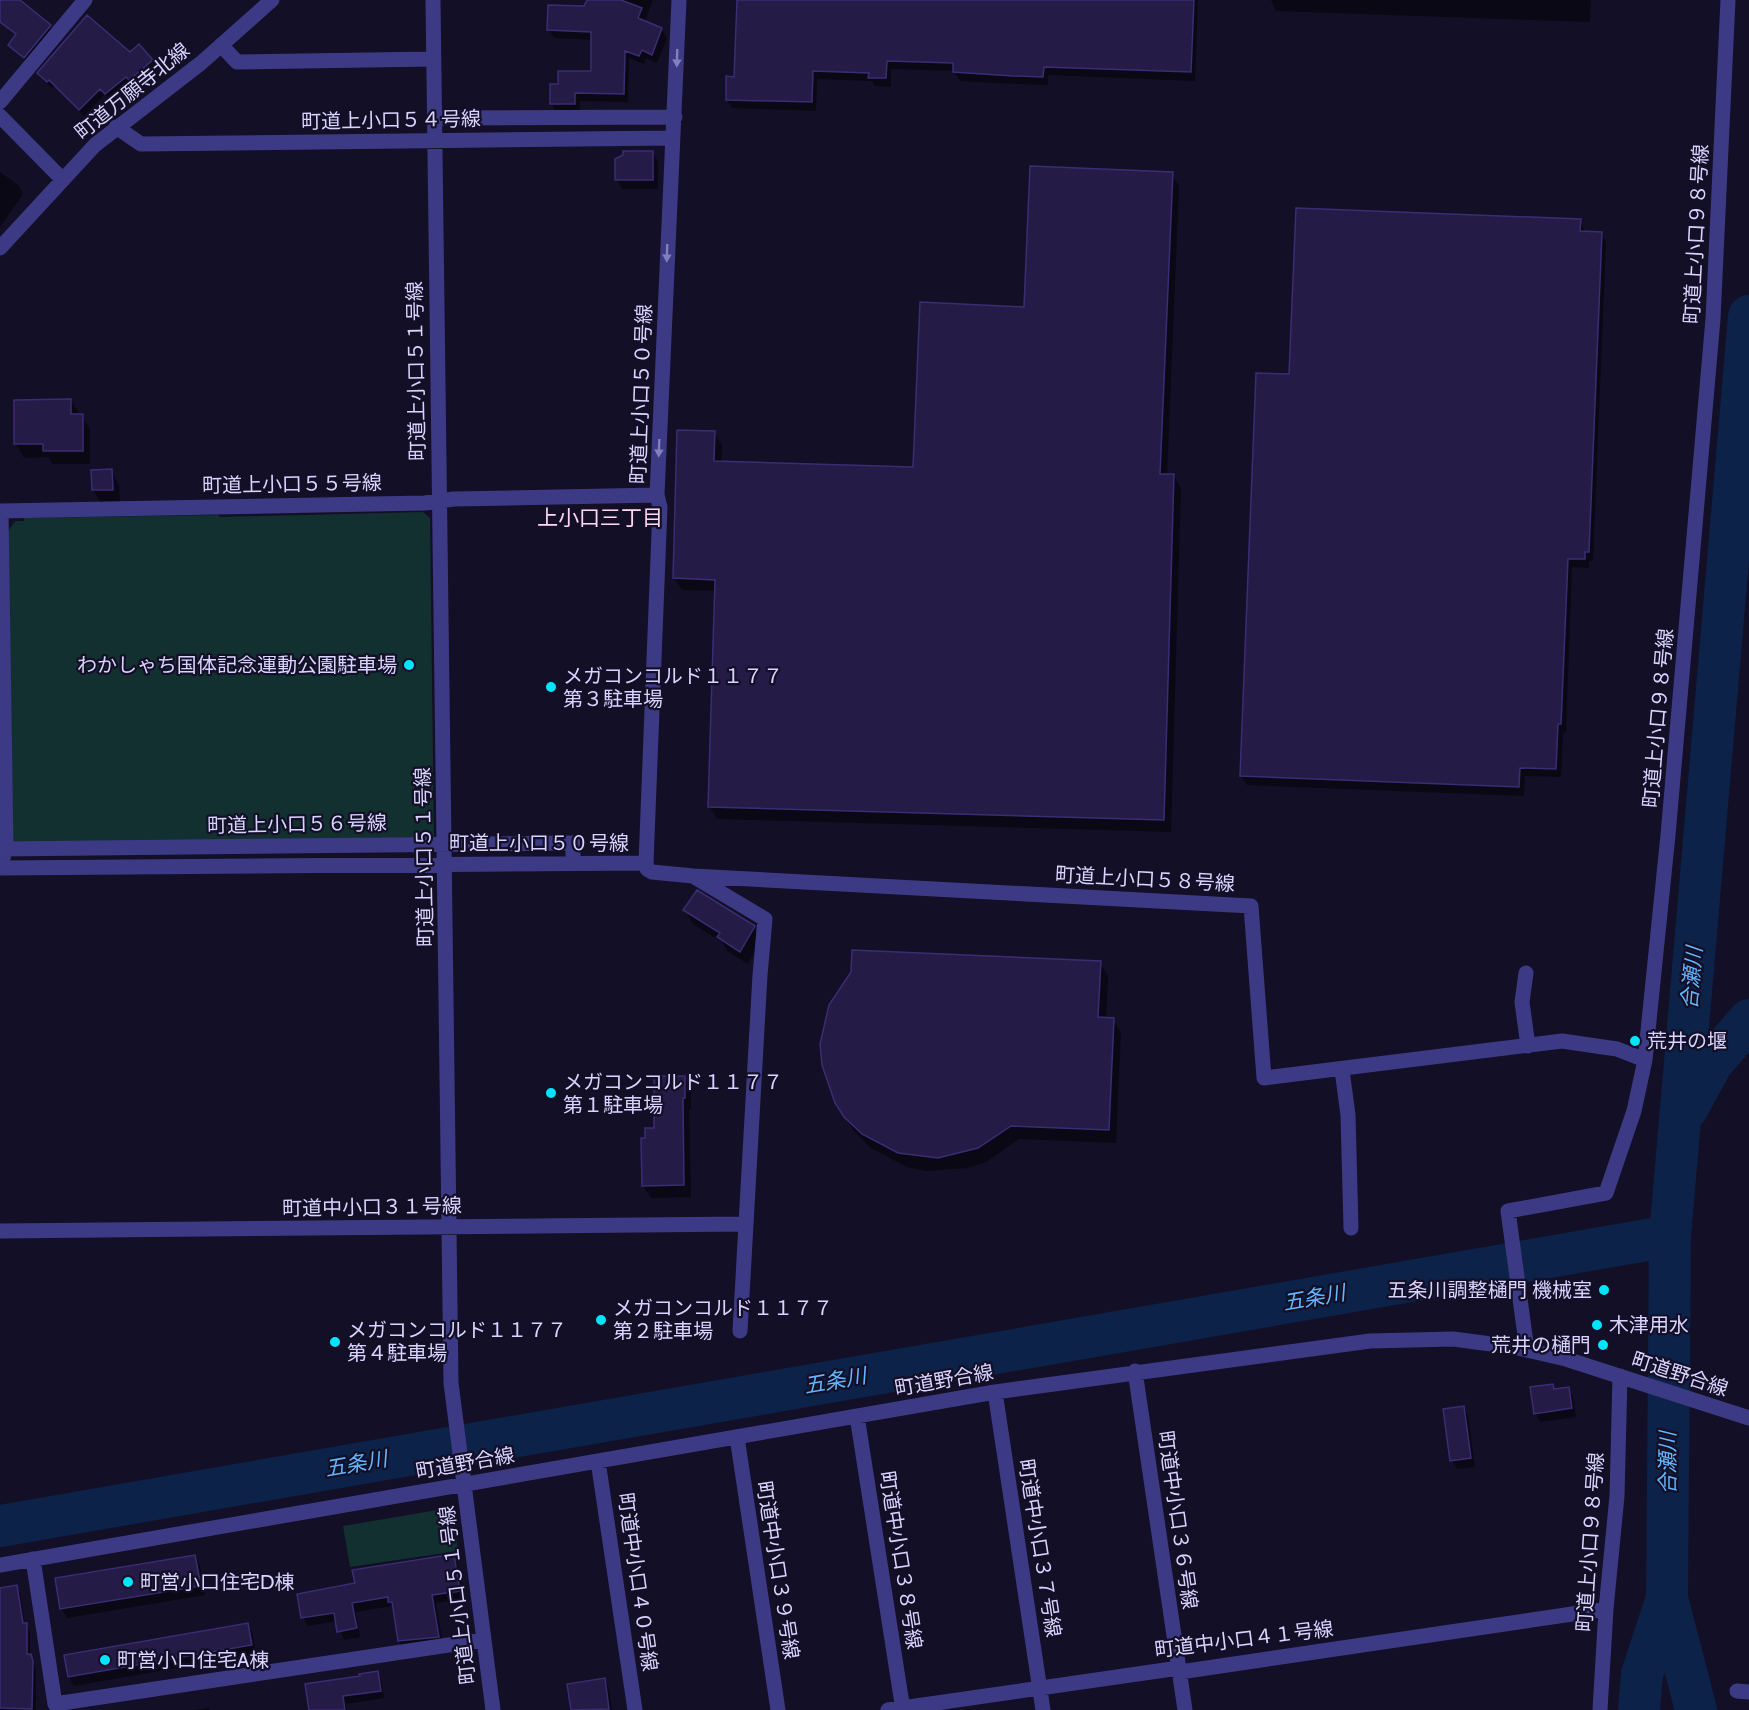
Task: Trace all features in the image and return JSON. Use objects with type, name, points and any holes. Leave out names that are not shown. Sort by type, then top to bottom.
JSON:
[{"type":"street","points":[[0,102],[85,0]]},
{"type":"street","name":"町道万願寺北線","points":[[0,248],[62,179],[116,127],[221,45],[272,0]]},
{"type":"street","name":"町道上小口５１号線","points":[[433,0],[451,1383],[492,1710]]},
{"type":"street","name":"町道上小口５０号線","points":[[2,868],[646,863],[660,507],[657,495],[679,0]]},
{"type":"street","name":"町道上小口９８号線","points":[[1527,1350],[1508,1210],[1606,1193],[1634,1111],[1645,1060],[1671,811],[1713,319],[1728,0]]},
{"type":"street","points":[[221,45],[237,62],[433,59]]},
{"type":"street","points":[[0,116],[62,179]]},
{"type":"street","points":[[434,118],[675,117]]},
{"type":"street","name":"町道上小口５４号線","points":[[116,127],[141,144],[672,138]]},
{"type":"street","name":"町道上小口５５号線","points":[[1,511],[657,495]]},
{"type":"street","points":[[1,511],[2,868]]},
{"type":"street","name":"町道上小口５６号線","points":[[3,849],[573,843],[573,863]]},
{"type":"street","points":[[646,863],[647,869],[652,872],[693,876],[765,919],[744,1224],[740,1331]]},
{"type":"street","name":"町道上小口５８号線","points":[[693,876],[1251,906],[1264,1078],[1562,1041],[1617,1050],[1645,1060]]},
{"type":"street","points":[[1526,973],[1522,1002],[1528,1046]]},
{"type":"street","points":[[1342,1070],[1347,1115],[1351,1227]]},
{"type":"street","name":"町道中小口３１号線","points":[[0,1231],[744,1224]]},
{"type":"street","name":"町道野合線","points":[[0,1565],[464,1479],[598,1461],[995,1392],[1135,1371],[1389,1339],[1465,1340],[1527,1350],[1622,1377],[1749,1418]]},
{"type":"street","name":"町道中小口３６号線","points":[[1135,1371],[1185,1710]]},
{"type":"street","name":"町道上小口９８号線","points":[[1600,1710],[1606,1610],[1617,1496],[1622,1377]]},
{"type":"street","name":"町道中小口３７号線","points":[[995,1392],[1043,1710]]},
{"type":"street","name":"町道中小口３８号線","points":[[857,1416],[898,1709]]},
{"type":"street","name":"町道中小口３９号線","points":[[737,1437],[778,1710]]},
{"type":"street","name":"町道中小口４０号線","points":[[598,1461],[635,1710]]},
{"type":"street","points":[[33,1559],[55,1704],[482,1640]]},
{"type":"street","name":"町道中小口４１号線","points":[[898,1709],[1172,1669],[1179,1672],[1606,1610]]},
{"type":"green space","points":[[423,512],[430,518],[434,837],[13,843],[8,531],[15,521],[24,521],[24,518],[219,515],[219,517]]},
{"type":"green space","points":[[443,1509],[454,1516],[458,1551],[350,1567],[343,1526]]},
{"type":"building","points":[[0,0],[20,0],[51,25],[24,58],[8,45],[16,34],[0,22]]},
{"type":"building","points":[[587,0],[621,0],[642,8],[638,18],[662,28],[652,55],[642,50],[639,56],[625,51],[624,94],[575,93],[575,104],[550,104],[550,84],[558,84],[558,71],[591,71],[591,32],[547,30],[548,5],[584,6]]},
{"type":"building","points":[[737,0],[1194,0],[1191,72],[1044,67],[1043,77],[1013,76],[953,72],[953,63],[887,61],[886,78],[868,78],[869,73],[813,71],[812,102],[726,100],[726,76],[734,77]]},
{"type":"building","points":[[87,15],[130,52],[139,44],[153,60],[129,80],[126,77],[105,94],[100,89],[79,110],[49,80],[47,82],[37,73]]},
{"type":"building","points":[[623,151],[653,151],[653,180],[615,180],[615,159],[623,155]]},
{"type":"building","points":[[1030,166],[1173,172],[1160,474],[1174,474],[1164,820],[708,807],[715,580],[673,578],[677,430],[715,431],[714,461],[913,467],[920,302],[1024,307]]},
{"type":"building","points":[[1296,208],[1581,219],[1580,231],[1602,232],[1589,552],[1585,552],[1585,559],[1568,559],[1561,724],[1558,724],[1556,769],[1520,768],[1519,787],[1240,776],[1256,373],[1289,374]]},
{"type":"building","points":[[71,399],[71,414],[83,414],[83,451],[43,451],[43,444],[14,444],[14,400]]},
{"type":"building","points":[[112,469],[113,490],[92,490],[91,470]]},
{"type":"building","points":[[697,890],[755,926],[740,952],[717,937],[720,933],[683,910]]},
{"type":"building","points":[[852,950],[1101,961],[1098,1017],[1114,1018],[1109,1130],[1011,1126],[978,1148],[938,1158],[898,1153],[862,1134],[844,1117],[835,1103],[822,1065],[820,1044],[829,1005],[851,972]]},
{"type":"building","points":[[654,1076],[685,1076],[684,1185],[642,1186],[641,1138],[645,1138],[645,1128],[654,1128]]},
{"type":"building","points":[[1553,1384],[1554,1389],[1569,1387],[1572,1408],[1534,1414],[1530,1387]]},
{"type":"building","points":[[1464,1406],[1471,1458],[1450,1461],[1443,1409]]},
{"type":"building","points":[[454,1554],[460,1591],[432,1595],[439,1637],[398,1641],[392,1602],[388,1602],[388,1597],[352,1603],[357,1628],[337,1632],[334,1613],[301,1618],[297,1594],[355,1583],[352,1570]]},
{"type":"building","name":"町営小口住宅D棟","points":[[195,1555],[201,1586],[60,1609],[55,1578]]},
{"type":"building","points":[[17,1585],[23,1623],[27,1623],[27,1654],[31,1654],[33,1661],[32,1709],[0,1708],[0,1588]]},
{"type":"building","points":[[248,1623],[252,1645],[68,1677],[64,1655]]},
{"type":"building","points":[[378,1671],[381,1691],[343,1696],[345,1710],[309,1710],[305,1684]]},
{"type":"building","points":[[605,1678],[609,1709],[571,1710],[567,1684]]},
{"type":"waterway","name":"合瀬川","points":[[1639,1710],[1642,1674],[1667,1598],[1670,1236],[1749,316]]},
{"type":"waterway","name":"五条川","points":[[1687,1109],[1712,1063],[1749,1020]]},
{"type":"waterway","name":"五条川","points":[[0,1526],[1670,1236]]},
{"type":"waterway","points":[[1667,1598],[1696,1710]]},
{"type":"place","name":"わかしゃち国体記念運動公園駐車場","points":[[409,665]]},
{"type":"place","name":"メガコンコルド１１７７ 第３駐車場","points":[[551,687]]},
{"type":"place","name":"荒井の堰","points":[[1635,1041]]},
{"type":"place","name":"メガコンコルド１１７７ 第１駐車場","points":[[551,1093]]},
{"type":"place","name":"五条川調整樋門 機械室","points":[[1604,1290]]},
{"type":"place","name":"メガコンコルド１１７７ 第２駐車場","points":[[601,1320]]},
{"type":"place","name":"木津用水","points":[[1597,1325]]},
{"type":"place","name":"メガコンコルド１１７７ 第４駐車場","points":[[335,1342]]},
{"type":"place","name":"荒井の樋門","points":[[1603,1345]]},
{"type":"place","name":"町営小口住宅D棟","points":[[128,1582]]},
{"type":"place","name":"町営小口住宅A棟","points":[[105,1660]]},
{"type":"district","name":"上小口三丁目","points":[[600,518]]}]
